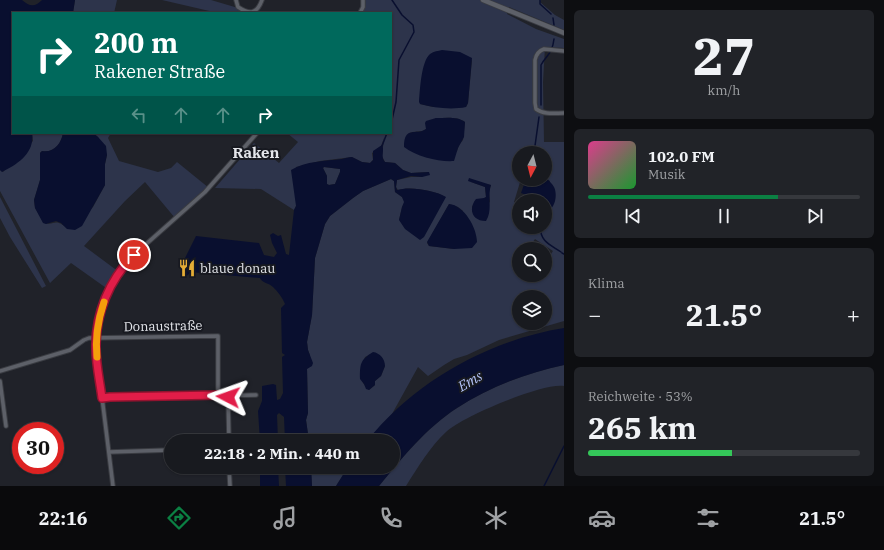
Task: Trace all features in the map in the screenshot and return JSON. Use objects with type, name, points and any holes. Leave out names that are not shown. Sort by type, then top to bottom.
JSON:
[{"type":"street","points":[[236,0],[238,7],[244,11],[254,12],[258,9],[262,0]]},
{"type":"street","points":[[360,12],[363,7],[363,0]]},
{"type":"street","points":[[483,0],[564,33]]},
{"type":"street","points":[[564,51],[540,50],[535,60],[536,109],[544,113],[564,113]]},
{"type":"street","points":[[113,486],[96,355],[98,322],[105,300],[119,272],[134,255],[205,192],[256,134]]},
{"type":"street","name":"Donaustraße","points":[[96,337],[218,336],[218,395]]},
{"type":"street","points":[[0,371],[70,350],[84,340],[96,337]]},
{"type":"street","points":[[0,381],[6,426]]},
{"type":"street","points":[[228,395],[229,434]]},
{"type":"street","points":[[102,398],[256,395]]},
{"type":"street","points":[[108,452],[164,450]]},
{"type":"street","points":[[230,474],[230,486]]},
{"type":"shaded area","points":[[75,0],[117,0],[114,12],[73,12]]},
{"type":"shaded area","points":[[162,0],[211,0],[252,12],[214,12]]},
{"type":"shaded area","points":[[363,0],[541,0],[540,2],[555,15],[564,20],[564,30],[509,7],[507,14],[536,29],[564,39],[564,48],[545,47],[543,82],[544,142],[564,142],[564,321],[552,325],[552,290],[512,290],[512,330],[533,330],[499,340],[467,355],[454,359],[428,376],[418,367],[392,414],[373,434],[308,434],[306,420],[308,413],[307,369],[310,355],[307,342],[312,315],[315,258],[325,224],[330,216],[363,191],[391,179],[394,181],[395,192],[402,197],[405,202],[402,207],[399,220],[445,197],[435,192],[422,189],[409,188],[398,190],[396,187],[397,180],[411,177],[422,177],[429,172],[411,173],[403,170],[395,163],[385,162],[382,156],[384,138],[381,146],[372,153],[373,160],[370,163],[362,162],[352,157],[320,161],[296,167],[296,206],[294,210],[261,189],[215,188],[254,143],[279,163],[298,142],[288,134],[392,134],[392,12],[362,12]],"holes":[[[472,60],[468,103],[466,107],[433,107],[420,104]],[[436,118],[455,118],[465,122],[463,140],[457,151],[431,158],[408,149],[408,134],[426,129],[426,126]],[[512,146],[552,146],[552,186],[550,186],[549,194],[552,194],[552,234],[512,234],[512,194],[516,194],[519,186],[512,186]],[[471,182],[491,185],[489,192],[490,202],[472,212],[472,206],[486,197],[485,187]],[[449,204],[458,207],[463,211],[454,249],[429,246],[427,243]],[[369,355],[385,366],[381,376],[375,381],[375,385],[369,390],[361,378],[361,371],[365,357]]]},
{"type":"shaded area","points":[[32,134],[63,134],[61,141],[56,147],[50,151],[42,151],[40,153],[40,180],[34,200],[35,208],[44,223],[60,223],[68,229],[93,207],[105,185],[105,164],[107,155],[98,137],[94,134],[110,134],[108,138],[119,161],[158,172],[171,168],[177,162],[209,188],[175,218],[145,182],[125,201],[84,246],[119,272],[109,290],[71,263],[50,283],[0,191],[0,170],[3,172],[33,141]]},
{"type":"shaded area","points":[[323,168],[340,169],[335,184],[327,184],[327,176]]},
{"type":"shaded area","points":[[0,197],[46,286],[42,288],[10,237],[0,218]]},
{"type":"shaded area","points":[[564,365],[564,386],[539,389],[503,402],[468,418],[446,432],[440,438],[424,458],[406,486],[379,486],[389,474],[400,474],[400,461],[406,454],[425,434],[457,408],[495,387],[536,372]]},
{"type":"shaded area","points":[[311,474],[344,474],[336,486],[312,486]]},
{"type":"water","points":[[0,0],[22,0],[30,5],[35,5],[42,0],[75,0],[73,12],[12,12],[12,134],[32,134],[32,140],[31,146],[24,157],[2,172],[0,170]]},
{"type":"water","points":[[442,50],[460,52],[472,58],[468,103],[466,107],[437,107],[420,104],[419,102],[422,76],[427,58],[430,54]]},
{"type":"water","points":[[436,118],[455,118],[465,122],[464,137],[458,148],[454,161],[442,161],[428,158],[415,154],[404,147],[408,133],[426,129],[426,121]]},
{"type":"water","points":[[63,134],[94,134],[106,146],[107,155],[105,164],[105,185],[82,226],[75,230],[67,229],[61,223],[56,221],[46,224],[43,223],[35,208],[34,200],[40,180],[40,153],[42,151],[50,151],[61,141]]},
{"type":"water","points":[[382,145],[383,158],[385,162],[395,163],[403,170],[411,173],[429,172],[430,175],[422,177],[411,176],[397,180],[397,190],[408,188],[422,189],[435,192],[446,197],[424,237],[420,240],[405,229],[399,220],[404,202],[402,197],[395,192],[394,181],[391,179],[363,191],[330,216],[325,224],[315,258],[312,315],[307,342],[308,350],[313,363],[312,366],[307,369],[308,413],[306,420],[308,434],[285,434],[284,417],[279,413],[277,415],[278,434],[260,434],[258,411],[262,401],[262,386],[273,384],[276,385],[277,400],[280,399],[283,393],[282,357],[285,355],[282,353],[281,308],[285,304],[275,289],[262,281],[260,278],[190,272],[185,276],[182,273],[182,264],[196,236],[259,243],[264,255],[274,257],[277,253],[270,235],[273,233],[278,236],[281,235],[286,254],[289,255],[294,210],[296,206],[291,170],[309,163],[351,157],[362,162],[370,163],[373,160],[373,151]],"holes":[[[324,167],[340,169],[335,184],[327,184],[327,176],[323,168]]]},
{"type":"water","points":[[469,178],[491,185],[490,208],[486,221],[477,219],[472,210],[476,199],[486,197],[485,187],[468,181]]},
{"type":"water","points":[[552,184],[555,190],[556,198],[552,207],[552,194],[521,193],[524,186],[552,186]]},
{"type":"water","points":[[449,204],[460,208],[469,218],[475,230],[477,242],[472,248],[454,249],[429,246],[427,242]]},
{"type":"water","name":"Ems","points":[[564,328],[564,365],[522,377],[495,387],[469,400],[435,425],[400,461],[400,434],[373,434],[386,419],[407,400],[455,366],[508,342]]},
{"type":"water","points":[[373,352],[382,357],[385,366],[381,376],[375,381],[375,385],[369,390],[366,389],[360,379],[360,370],[365,357]]},
{"type":"water","points":[[260,474],[278,474],[279,486],[260,486]]},
{"type":"water","points":[[285,474],[311,474],[312,486],[286,486]]},
{"type":"water","points":[[344,474],[389,474],[379,486],[336,486]]},
{"type":"waterway","points":[[392,0],[402,15],[413,25],[414,32],[399,60],[396,102],[392,120]]},
{"type":"waterway","points":[[540,0],[540,4],[551,14]]},
{"type":"waterway","points":[[553,18],[554,25]]},
{"type":"waterway","points":[[541,105],[541,65],[551,51],[554,39]]},
{"type":"waterway","points":[[535,146],[539,117]]},
{"type":"waterway","points":[[382,146],[387,134]]},
{"type":"waterway","points":[[542,234],[549,245],[561,252]]},
{"type":"waterway","points":[[544,486],[564,446]]},
{"type":"slow traffic","points":[[97,357],[96,337],[98,322],[104,302]]},
{"type":"place","name":"blaue donau","points":[[187,268]]},
{"type":"district","name":"Raken","points":[[256,152]]},
{"type":"route","points":[[134,255],[127,261],[113,282],[102,307],[98,322],[96,350],[102,398],[218,395],[228,395],[228,397]]}]
